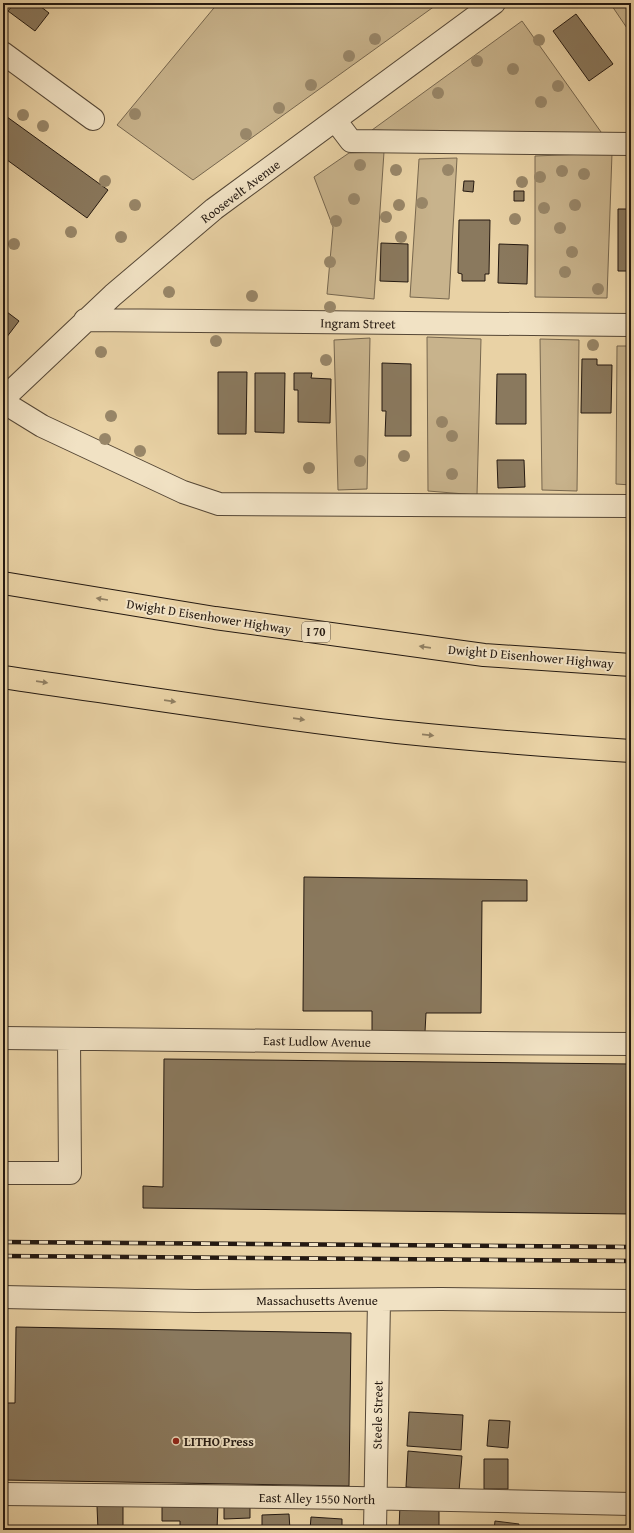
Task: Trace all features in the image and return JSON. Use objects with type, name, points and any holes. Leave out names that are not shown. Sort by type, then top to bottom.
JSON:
[{"type":"highway","name":"Dwight D Eisenhower Highway","points":[[3,583],[215,618],[484,655],[631,665]]},
{"type":"highway","points":[[3,677],[390,731],[469,739],[631,751]]},
{"type":"street","name":"Roosevelt Avenue","points":[[3,401],[85,320],[148,264],[214,209],[494,3]]},
{"type":"street","points":[[3,53],[93,120]]},
{"type":"street","points":[[335,120],[351,141],[631,144]]},
{"type":"street","name":"Ingram Street","points":[[85,320],[631,325]]},
{"type":"street","points":[[3,401],[42,426],[183,492],[219,504],[631,506]]},
{"type":"street","name":"East Ludlow Avenue","points":[[3,1038],[631,1044]]},
{"type":"street","points":[[3,1173],[70,1173],[69,1039]]},
{"type":"street","name":"Massachusetts Avenue","points":[[3,1297],[195,1301],[631,1301]]},
{"type":"street","name":"Steele Street","points":[[375,1530],[379,1300]]},
{"type":"street","name":"East Alley 1550 North","points":[[3,1494],[631,1504]]},
{"type":"shaded area","points":[[218,3],[439,3],[193,180],[117,125]]},
{"type":"shaded area","points":[[610,3],[631,3],[631,34]]},
{"type":"shaded area","points":[[522,21],[606,139],[372,130]]},
{"type":"shaded area","points":[[384,152],[374,299],[327,294],[333,227],[314,177],[349,153]]},
{"type":"shaded area","points":[[612,153],[607,298],[535,297],[535,156]]},
{"type":"shaded area","points":[[457,158],[449,299],[410,297],[419,159]]},
{"type":"shaded area","points":[[427,337],[481,339],[477,495],[428,491]]},
{"type":"shaded area","points":[[370,338],[367,489],[338,490],[334,340]]},
{"type":"shaded area","points":[[540,339],[579,340],[577,491],[542,490]]},
{"type":"shaded area","points":[[617,346],[631,346],[631,485],[616,484]]},
{"type":"building","points":[[10,3],[36,3],[49,13],[35,31],[8,11],[13,5]]},
{"type":"building","points":[[576,14],[613,64],[589,81],[553,31]]},
{"type":"building","points":[[3,114],[108,190],[87,218],[3,157]]},
{"type":"building","points":[[464,181],[474,181],[473,192],[463,191]]},
{"type":"building","points":[[514,191],[524,191],[524,201],[514,201]]},
{"type":"building","points":[[618,209],[631,209],[631,271],[618,271]]},
{"type":"building","points":[[459,220],[490,220],[489,274],[485,274],[485,281],[462,281],[462,274],[458,273]]},
{"type":"building","points":[[381,243],[408,244],[408,282],[380,281]]},
{"type":"building","points":[[499,244],[528,245],[527,284],[498,283]]},
{"type":"building","points":[[3,309],[19,321],[3,342]]},
{"type":"building","points":[[582,359],[597,359],[597,365],[612,365],[611,413],[581,413]]},
{"type":"building","points":[[382,363],[411,364],[411,436],[385,436],[386,411],[382,411]]},
{"type":"building","points":[[218,372],[247,372],[246,434],[218,434]]},
{"type":"building","points":[[255,373],[285,373],[284,433],[255,432]]},
{"type":"building","points":[[294,373],[312,373],[311,378],[331,379],[330,423],[298,422],[298,390],[294,390]]},
{"type":"building","points":[[497,374],[526,374],[526,424],[496,424]]},
{"type":"building","points":[[497,460],[524,460],[525,487],[498,488]]},
{"type":"building","points":[[304,877],[527,880],[527,901],[482,901],[481,1013],[426,1013],[425,1032],[372,1031],[372,1011],[303,1011]]},
{"type":"building","points":[[164,1059],[631,1064],[631,1214],[143,1208],[143,1186],[163,1187]]},
{"type":"building","name":"LITHO Press","points":[[16,1327],[351,1333],[349,1486],[3,1480],[3,1403],[15,1403]]},
{"type":"building","points":[[409,1412],[463,1415],[461,1450],[407,1446]]},
{"type":"building","points":[[489,1420],[510,1421],[508,1448],[487,1446]]},
{"type":"building","points":[[408,1451],[462,1456],[459,1491],[406,1487]]},
{"type":"building","points":[[484,1459],[508,1459],[508,1489],[484,1489]]},
{"type":"building","points":[[162,1501],[218,1503],[217,1530],[180,1530],[180,1521],[162,1521]]},
{"type":"building","points":[[224,1502],[250,1502],[250,1518],[224,1519]]},
{"type":"building","points":[[400,1504],[439,1504],[439,1530],[399,1530]]},
{"type":"building","points":[[97,1506],[123,1506],[123,1530],[98,1530]]},
{"type":"building","points":[[289,1514],[290,1530],[262,1530],[262,1515]]},
{"type":"building","points":[[311,1517],[342,1519],[342,1530],[310,1530]]},
{"type":"building","points":[[495,1521],[519,1524],[518,1530],[494,1530]]},
{"type":"railway","points":[[3,1242],[631,1247]]},
{"type":"railway","points":[[3,1256],[631,1261]]},
{"type":"place","name":"LITHO Press","points":[[176,1441]]}]
